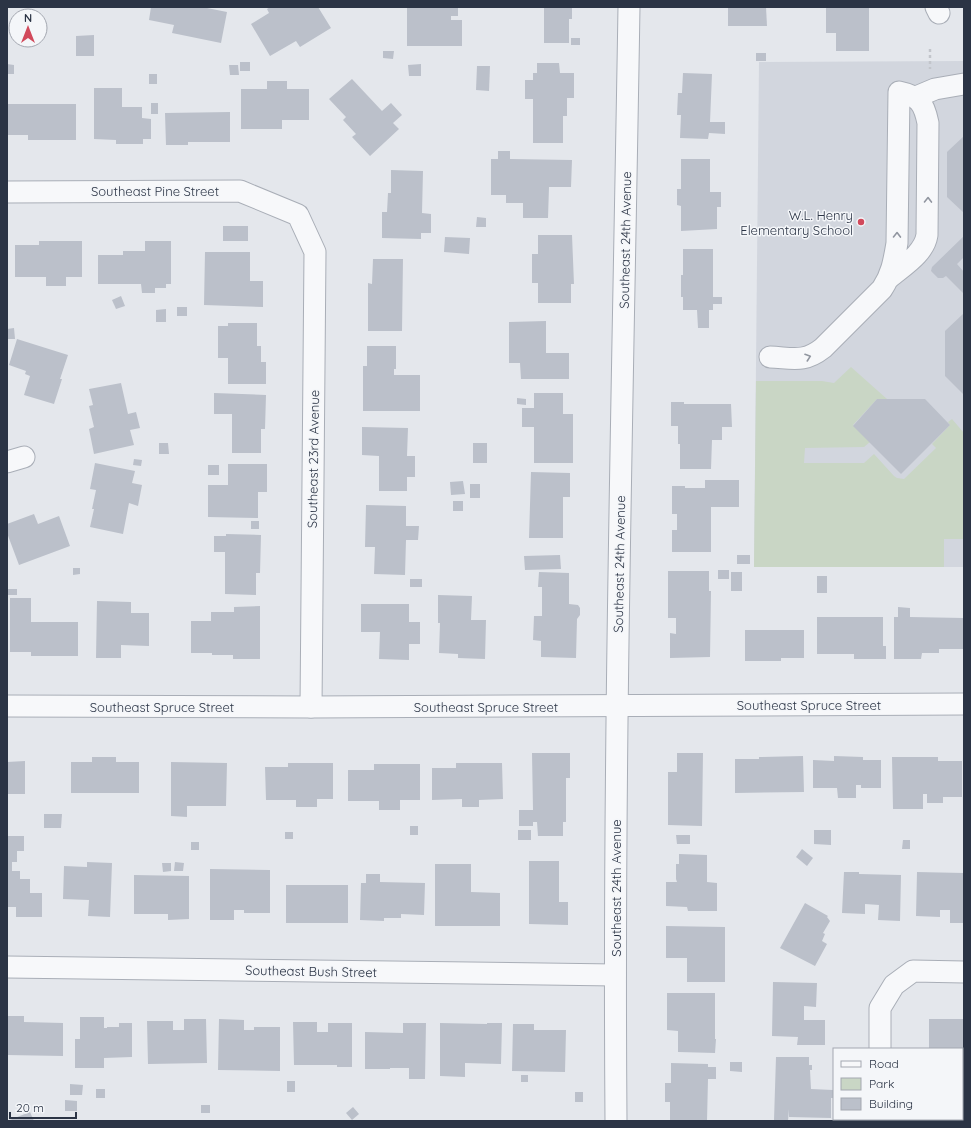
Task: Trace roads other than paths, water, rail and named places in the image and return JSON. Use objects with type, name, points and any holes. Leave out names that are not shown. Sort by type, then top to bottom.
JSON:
[{"type":"street","name":"Southeast 24th Avenue","points":[[616,1121],[615,976],[617,707],[629,7]]},
{"type":"street","points":[[908,95],[964,84]]},
{"type":"street","points":[[889,278],[920,252],[926,244],[927,235],[928,123],[926,110],[908,95]]},
{"type":"street","points":[[770,357],[801,359],[814,355],[823,348],[882,289],[889,278],[893,266],[897,243],[908,95]]},
{"type":"street","name":"Southeast Pine Street","points":[[7,192],[240,191],[298,215]]},
{"type":"street","name":"Southeast 23rd Avenue","points":[[298,215],[315,252],[311,707]]},
{"type":"street","name":"Southeast Spruce Street","points":[[7,706],[617,707],[964,704]]},
{"type":"street","name":"Southeast Bush Street","points":[[7,967],[615,976]]},
{"type":"street","points":[[880,1048],[880,1008],[894,985],[913,971],[964,972]]},
{"type":"place","name":"W.L. Henry Elementary School","points":[[861,222]]}]
